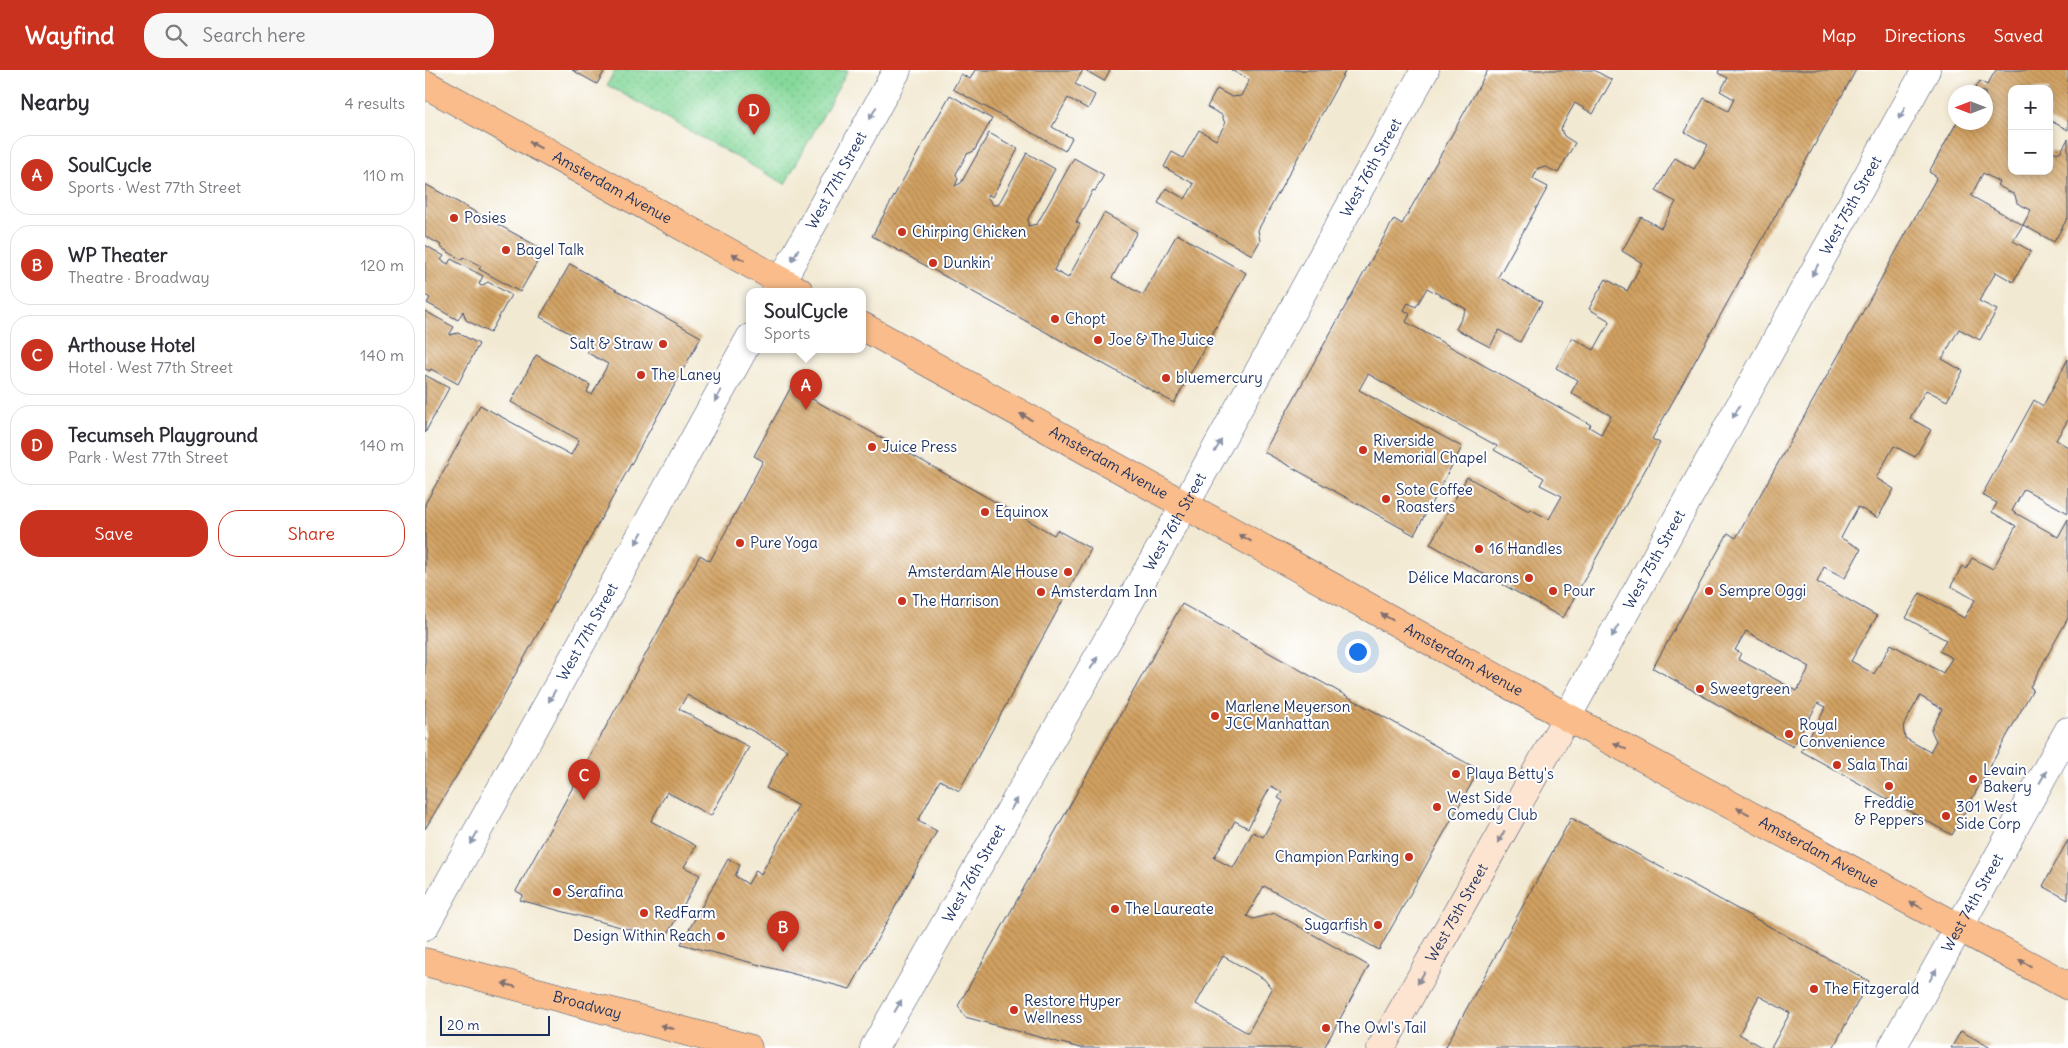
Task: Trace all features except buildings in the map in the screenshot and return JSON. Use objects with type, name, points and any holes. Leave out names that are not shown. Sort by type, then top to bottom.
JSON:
[{"type":"main road","name":"Amsterdam Avenue","points":[[425,84],[785,288]]},
{"type":"main road","name":"Amsterdam Avenue","points":[[866,328],[1567,717],[2068,986]]},
{"type":"main road","name":"West 75th Street","points":[[1381,1048],[1567,717]]},
{"type":"main road","name":"Broadway","points":[[425,962],[748,1048]]},
{"type":"street","name":"West 77th Street","points":[[785,288],[897,70]]},
{"type":"street","name":"West 76th Street","points":[[874,1048],[1185,505],[1425,70]]},
{"type":"street","name":"West 75th Street","points":[[1567,717],[1926,70]]},
{"type":"street","name":"West 77th Street","points":[[425,926],[746,345]]},
{"type":"street","name":"West 74th Street","points":[[1892,1048],[2068,731]]},
{"type":"green space","points":[[615,70],[848,70],[785,184],[607,85]]},
{"type":"place","name":"Tecumseh Playground","points":[[754,135]]},
{"type":"place","name":"Posies","points":[[454,218]]},
{"type":"place","name":"Chirping Chicken","points":[[902,232]]},
{"type":"place","name":"Bagel Talk","points":[[506,250]]},
{"type":"place","name":"Dunkin'","points":[[933,263]]},
{"type":"place","name":"Chopt","points":[[1055,319]]},
{"type":"place","name":"Joe & The Juice","points":[[1098,340]]},
{"type":"place","name":"Salt & Straw","points":[[663,344]]},
{"type":"place","name":"The Laney","points":[[641,375]]},
{"type":"place","name":"bluemercury","points":[[1166,378]]},
{"type":"place","name":"SoulCycle","points":[[806,410]]},
{"type":"place","name":"Juice Press","points":[[872,447]]},
{"type":"place","name":"Riverside Memorial Chapel","points":[[1363,450]]},
{"type":"place","name":"Sote Coffee Roasters","points":[[1386,499]]},
{"type":"place","name":"Equinox","points":[[985,512]]},
{"type":"place","name":"Pure Yoga","points":[[740,543]]},
{"type":"place","name":"16 Handles","points":[[1479,549]]},
{"type":"place","name":"Amsterdam Ale House","points":[[1068,572]]},
{"type":"place","name":"Délice Macarons","points":[[1529,578]]},
{"type":"place","name":"Pour","points":[[1553,591]]},
{"type":"place","name":"Sempre Oggi","points":[[1709,591]]},
{"type":"place","name":"Amsterdam Inn","points":[[1041,592]]},
{"type":"place","name":"The Harrison","points":[[902,601]]},
{"type":"place","name":"Sweetgreen","points":[[1700,689]]},
{"type":"place","name":"Marlene Meyerson JCC Manhattan","points":[[1215,716]]},
{"type":"place","name":"Royal Convenience","points":[[1789,734]]},
{"type":"place","name":"Sala Thai","points":[[1837,765]]},
{"type":"place","name":"Playa Betty's","points":[[1456,774]]},
{"type":"place","name":"Levain Bakery","points":[[1973,779]]},
{"type":"place","name":"Freddie & Peppers","points":[[1889,786]]},
{"type":"place","name":"Arthouse Hotel","points":[[584,800]]},
{"type":"place","name":"West Side Comedy Club","points":[[1437,807]]},
{"type":"place","name":"301 West Side Corp","points":[[1946,816]]},
{"type":"place","name":"Champion Parking","points":[[1409,857]]},
{"type":"place","name":"Serafina","points":[[557,892]]},
{"type":"place","name":"The Laureate","points":[[1115,909]]},
{"type":"place","name":"RedFarm","points":[[644,913]]},
{"type":"place","name":"Sugarfish","points":[[1378,925]]},
{"type":"place","name":"Design Within Reach","points":[[721,936]]},
{"type":"place","name":"WP Theater","points":[[783,952]]},
{"type":"place","name":"The Fitzgerald","points":[[1814,989]]},
{"type":"place","name":"Restore Hyper Wellness","points":[[1014,1010]]},
{"type":"place","name":"The Owl's Tail","points":[[1326,1028]]}]
